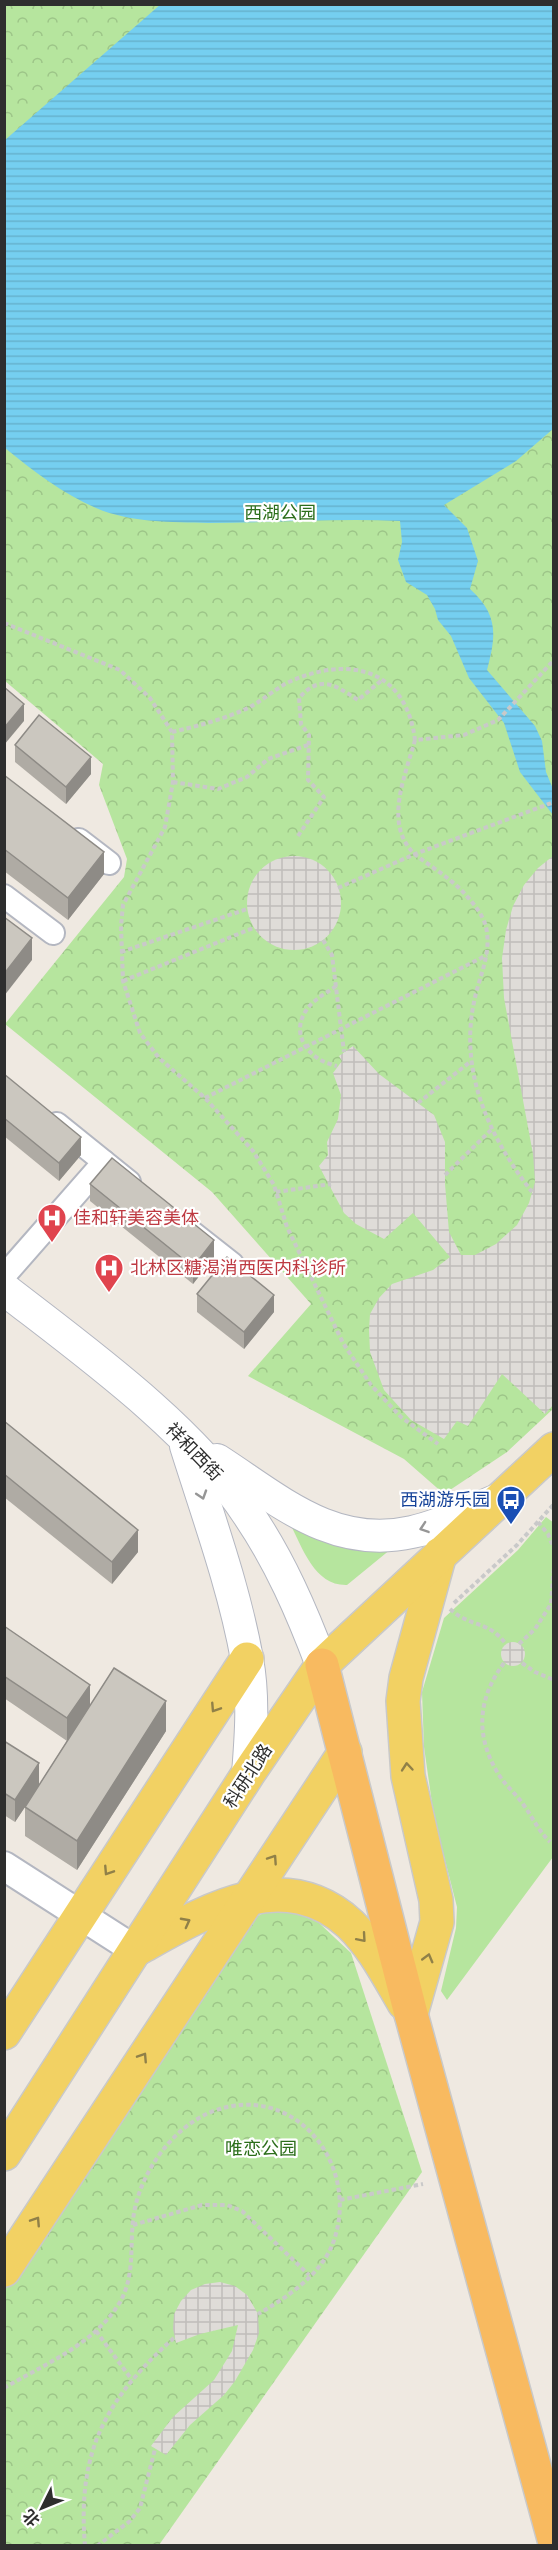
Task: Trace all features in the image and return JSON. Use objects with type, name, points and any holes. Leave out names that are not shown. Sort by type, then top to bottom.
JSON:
[{"type":"highway","points":[[322,1665],[411,2014],[554,2539]]},
{"type":"main road","name":"祥和西街","points":[[4,1289],[95,1361],[184,1440],[217,1474],[248,1512],[298,1603],[322,1665]]},
{"type":"main road","points":[[184,1440],[310,1519],[336,1531],[360,1536],[388,1537],[414,1532],[499,1500]]},
{"type":"main road","points":[[184,1440],[218,1546],[247,1659],[252,1732],[248,1774]]},
{"type":"main road","name":"科研北路","points":[[4,2154],[248,1774],[322,1665],[554,1449]]},
{"type":"main road","points":[[411,2014],[437,1922],[436,1900],[408,1776],[403,1701],[406,1678],[440,1554]]},
{"type":"main road","points":[[4,2033],[247,1659]]},
{"type":"main road","points":[[4,2270],[246,1899],[345,1752]]},
{"type":"main road","points":[[135,1950],[210,1910],[246,1899],[287,1895],[308,1899],[330,1908],[351,1925],[370,1948],[411,2014]]},
{"type":"street","points":[[62,827],[109,863]]},
{"type":"street","points":[[4,896],[52,933]]},
{"type":"street","points":[[41,1110],[150,1198]]},
{"type":"street","points":[[4,1276],[104,1162]]},
{"type":"street","points":[[177,1220],[232,1264]]},
{"type":"street","points":[[4,1866],[135,1950]]},
{"type":"path","points":[[4,623],[120,670],[150,698],[172,732],[174,782],[165,827],[123,905],[121,952],[123,981],[140,1033],[159,1058],[205,1098],[253,1151],[276,1192],[287,1227],[343,1343],[371,1385],[401,1417],[438,1444]]},
{"type":"path","points":[[415,740],[464,735],[498,720],[554,660]]},
{"type":"path","points":[[172,732],[227,717],[251,706],[287,683],[308,675],[350,667],[366,671],[382,680],[396,692],[413,724],[415,740],[398,813],[400,833],[415,854],[457,886],[474,904],[485,923],[488,955],[469,1032],[470,1062],[491,1130],[503,1153],[532,1192]]},
{"type":"path","points":[[298,836],[324,797],[308,780],[309,735],[301,724],[298,710],[299,698],[307,690],[320,683],[336,686],[358,700],[382,680]]},
{"type":"path","points":[[174,782],[218,789],[247,777],[267,759],[308,745]]},
{"type":"path","points":[[338,888],[415,854],[554,802]]},
{"type":"path","points":[[121,952],[247,909]]},
{"type":"path","points":[[123,981],[253,928]]},
{"type":"path","points":[[324,940],[332,955],[339,1029],[344,1052]]},
{"type":"path","points":[[205,1098],[488,955]]},
{"type":"path","points":[[336,986],[307,1008],[300,1022],[299,1034],[304,1047],[326,1064],[337,1066]]},
{"type":"path","points":[[418,1103],[470,1062]]},
{"type":"path","points":[[445,1175],[491,1130]]},
{"type":"path","points":[[276,1192],[331,1184]]},
{"type":"path","points":[[443,1613],[554,1504]]},
{"type":"path","points":[[538,1522],[548,1534],[554,1550]]},
{"type":"path","points":[[519,1644],[535,1629],[551,1604],[554,1566]]},
{"type":"path","points":[[449,1608],[464,1619],[494,1630],[506,1644]]},
{"type":"path","points":[[504,1663],[491,1682],[483,1701],[481,1724],[483,1738],[499,1776],[524,1805],[534,1825],[550,1842]]},
{"type":"path","points":[[522,1663],[535,1672],[554,1680]]},
{"type":"path","points":[[4,2388],[80,2344],[96,2331],[121,2301],[128,2284],[131,2267],[134,2211],[146,2178],[173,2138],[190,2122],[212,2112],[234,2107],[258,2106],[279,2110],[298,2120],[315,2136],[329,2157],[338,2181],[340,2200],[332,2244],[309,2275],[284,2298],[258,2314]]},
{"type":"path","points":[[340,2200],[423,2184]]},
{"type":"path","points":[[133,2225],[202,2205],[235,2207],[309,2275]]},
{"type":"path","points":[[96,2331],[132,2380]]},
{"type":"path","points":[[85,2546],[83,2493],[92,2445],[98,2431],[132,2380],[175,2337]]},
{"type":"path","points":[[97,2546],[130,2521],[140,2508],[155,2449]]},
{"type":"green space","name":"西湖公园","points":[[5,5],[553,5],[553,1409],[507,1452],[444,1494],[404,1459],[248,1376],[311,1304],[212,1192],[5,1024],[124,877],[127,859],[99,785],[103,764],[5,681]]},
{"type":"green space","points":[[546,1517],[554,1523],[553,1857],[447,2000],[441,1991],[456,1928],[457,1907],[434,1817],[424,1747],[422,1692],[444,1618],[518,1550]]},
{"type":"green space","points":[[288,1520],[391,1549],[347,1585],[335,1584],[325,1579],[310,1562]]},
{"type":"green space","name":"唯恋公园","points":[[265,1912],[291,1912],[317,1921],[351,1953],[422,2172],[159,2545],[5,2545],[4,2278],[239,1927]]},
{"type":"shaded area","points":[[294,856],[312,860],[327,870],[337,885],[341,903],[337,921],[327,936],[312,946],[294,950],[276,946],[261,936],[251,921],[247,903],[251,885],[261,870],[276,860]]},
{"type":"shaded area","points":[[553,856],[553,1405],[545,1414],[502,1374],[468,1426],[457,1421],[444,1439],[411,1420],[384,1390],[370,1352],[369,1330],[370,1314],[379,1298],[392,1284],[433,1270],[450,1257],[413,1213],[384,1239],[356,1224],[344,1213],[319,1166],[328,1155],[327,1142],[338,1119],[341,1095],[333,1073],[342,1061],[339,1056],[353,1046],[379,1074],[434,1115],[445,1142],[445,1184],[449,1232],[461,1255],[475,1255],[496,1244],[517,1225],[529,1203],[535,1182],[533,1154],[504,998],[502,958],[506,930],[513,906],[524,885],[538,868]]},
{"type":"shaded area","points":[[513,1642],[522,1645],[525,1654],[522,1663],[513,1666],[504,1663],[501,1654],[504,1645]]},
{"type":"shaded area","points":[[220,2282],[235,2286],[247,2295],[258,2314],[259,2333],[253,2350],[235,2381],[224,2395],[190,2425],[166,2455],[151,2446],[173,2417],[214,2380],[232,2351],[238,2325],[200,2334],[176,2343],[173,2329],[174,2314],[181,2301],[191,2290],[205,2284]]},
{"type":"water","points":[[161,4],[553,5],[553,429],[516,461],[444,505],[467,528],[478,561],[470,589],[486,608],[493,626],[492,647],[487,670],[535,726],[542,741],[546,772],[553,789],[553,815],[520,772],[504,723],[469,678],[451,636],[438,620],[427,595],[406,582],[398,560],[402,542],[400,521],[208,523],[152,521],[123,517],[96,508],[60,489],[5,448],[5,140]]},
{"type":"building","points":[[4,687],[24,704],[4,728]]},
{"type":"building","points":[[39,715],[91,757],[66,787],[15,745]]},
{"type":"building","points":[[4,775],[104,852],[68,898],[4,849]]},
{"type":"building","points":[[4,917],[32,938],[4,974]]},
{"type":"building","points":[[4,1074],[81,1137],[59,1163],[4,1118]]},
{"type":"building","points":[[112,1158],[214,1240],[193,1267],[90,1184]]},
{"type":"building","points":[[227,1257],[274,1295],[244,1332],[197,1294]]},
{"type":"building","points":[[4,1421],[138,1530],[112,1562],[4,1474]]},
{"type":"building","points":[[4,1626],[90,1685],[67,1718],[4,1676]]},
{"type":"building","points":[[114,1668],[166,1701],[77,1841],[25,1807]]},
{"type":"building","points":[[4,1741],[39,1763],[15,1800],[4,1793]]},
{"type":"place","name":"佳和轩美容美体","points":[[52,1244]]},
{"type":"place","name":"北林区糖渴消西医内科诊所","points":[[109,1294]]},
{"type":"place","name":"西湖游乐园","points":[[511,1526]]}]
